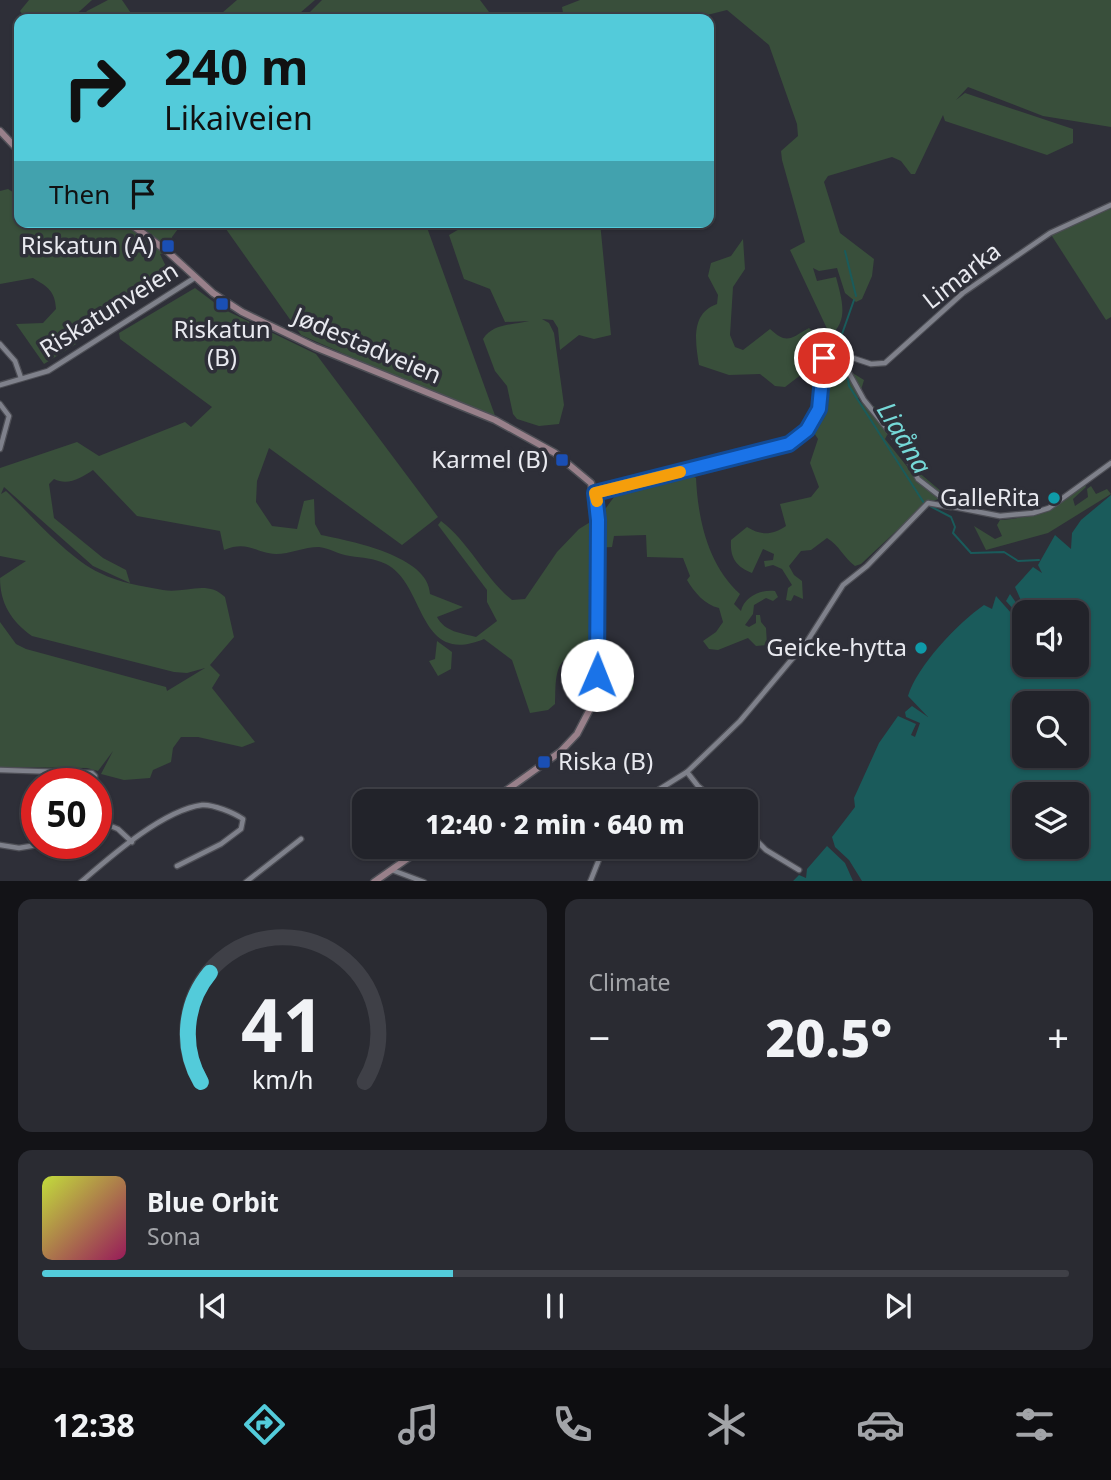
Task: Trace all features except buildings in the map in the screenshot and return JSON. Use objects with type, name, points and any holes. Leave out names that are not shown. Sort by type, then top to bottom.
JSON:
[{"type":"main road","points":[[0,131],[14,146]]},
{"type":"main road","name":"Jødestadveien","points":[[135,228],[228,303],[283,332],[516,430],[571,464],[588,480],[595,493]]},
{"type":"main road","points":[[508,789],[560,752],[577,734],[590,711],[597,675],[598,520],[595,493]]},
{"type":"main road","points":[[374,881],[407,859]]},
{"type":"street","name":"Limarka","points":[[838,354],[871,364],[885,363],[963,293],[1050,233],[1111,205]]},
{"type":"street","name":"Riskatunveien","points":[[0,385],[48,371],[195,277]]},
{"type":"street","points":[[0,344],[15,362],[21,378]]},
{"type":"street","points":[[595,493],[789,444],[813,422],[823,395],[822,363],[827,355],[838,354],[863,400],[901,446],[918,480],[954,507]]},
{"type":"street","points":[[0,404],[9,416],[0,449]]},
{"type":"street","points":[[660,789],[687,772],[740,721],[808,640],[844,584],[867,566],[928,503],[1000,516],[1033,513],[1049,508],[1111,463]]},
{"type":"street","points":[[0,770],[21,771]]},
{"type":"street","points":[[687,772],[704,789]]},
{"type":"street","points":[[81,881],[173,815],[201,805],[243,819],[242,829],[221,844],[177,866]]},
{"type":"street","points":[[112,826],[132,842]]},
{"type":"street","points":[[246,881],[301,839]]},
{"type":"street","points":[[758,842],[799,870]]},
{"type":"street","points":[[0,845],[21,848]]},
{"type":"street","points":[[590,881],[599,859]]},
{"type":"street","points":[[391,870],[424,881]]},
{"type":"shaded area","points":[[29,0],[92,0],[77,14],[22,14],[20,11]]},
{"type":"shaded area","points":[[108,0],[122,0],[132,14],[84,14]]},
{"type":"shaded area","points":[[237,0],[315,0],[299,14],[221,14]]},
{"type":"shaded area","points":[[322,0],[480,0],[489,12],[486,14],[308,14]]},
{"type":"shaded area","points":[[580,0],[1111,0],[1111,127],[1043,116],[968,87],[956,100],[965,93],[1073,129],[1073,143],[1047,155],[945,121],[943,115],[915,174],[911,174],[901,161],[892,157],[828,176],[824,182],[840,233],[874,259],[872,276],[862,299],[856,302],[845,293],[837,268],[819,271],[813,268],[817,281],[836,277],[842,300],[840,323],[830,335],[790,250],[805,242],[781,151],[798,136],[797,124],[769,45],[727,10],[711,14],[563,14],[562,7]]},
{"type":"shaded area","points":[[8,189],[14,193],[14,228],[179,228],[172,237],[173,251],[160,254],[171,277],[107,317],[79,329],[76,344],[44,364],[16,324],[43,323],[56,309],[55,303],[47,287],[33,278],[0,284],[0,191]]},
{"type":"shaded area","points":[[1111,205],[1111,317],[1106,320],[1050,233]]},
{"type":"shaded area","points":[[225,228],[427,228],[497,421],[301,335]]},
{"type":"shaded area","points":[[461,228],[601,228],[611,335],[594,339],[579,335],[560,350],[558,328],[553,320],[542,319],[549,323],[554,333],[564,405],[559,424],[539,426],[517,419],[513,414],[507,386],[495,371],[483,339],[498,327],[529,321],[505,322],[490,289],[464,279],[449,235]]},
{"type":"shaded area","points":[[743,239],[745,269],[733,287],[730,335],[735,347],[743,350],[770,329],[781,337],[789,338],[809,328],[824,342],[838,343],[845,349],[833,352],[846,369],[864,380],[858,400],[864,405],[881,410],[892,425],[885,439],[909,469],[917,471],[942,492],[941,498],[925,504],[861,564],[855,566],[827,538],[811,550],[801,551],[789,566],[794,575],[802,581],[803,599],[794,595],[791,601],[786,600],[788,588],[792,585],[782,569],[773,565],[765,567],[764,561],[773,560],[774,554],[763,549],[752,573],[735,560],[731,551],[731,540],[747,527],[767,533],[786,526],[780,504],[811,497],[819,487],[810,463],[818,439],[805,419],[816,399],[815,372],[810,368],[785,387],[775,386],[760,374],[729,375],[699,365],[696,338],[699,321],[709,308],[717,304],[718,295],[708,276],[711,263],[731,256]]},
{"type":"shaded area","points":[[195,288],[223,309],[316,354],[438,517],[402,545],[269,448],[257,481],[256,502],[272,526],[297,529],[304,501],[314,499],[315,524],[321,535],[368,546],[403,560],[426,581],[430,594],[463,607],[437,617],[444,626],[454,631],[476,637],[497,621],[487,602],[487,590],[438,525],[441,521],[460,539],[502,591],[512,600],[525,599],[557,552],[579,529],[600,516],[617,493],[689,474],[696,478],[702,526],[713,556],[720,570],[740,594],[734,604],[741,611],[749,598],[759,593],[775,591],[778,597],[773,601],[766,598],[754,605],[753,614],[745,625],[749,627],[756,623],[756,615],[760,615],[766,628],[767,645],[756,646],[748,638],[718,650],[709,649],[703,641],[716,632],[723,622],[719,608],[705,601],[690,585],[687,580],[690,576],[683,558],[647,557],[646,535],[614,536],[612,547],[595,548],[593,623],[596,644],[633,682],[633,690],[628,692],[603,685],[601,670],[587,660],[571,656],[565,659],[558,670],[555,704],[548,710],[530,713],[512,660],[484,639],[462,645],[446,642],[434,633],[409,588],[399,574],[386,564],[319,547],[276,554],[239,546],[224,550],[220,531],[137,516],[93,470],[74,480],[64,482],[54,479],[49,484],[54,518],[103,558],[126,570],[130,583],[93,566],[4,487],[1,494],[6,491],[63,547],[100,573],[123,582],[163,590],[211,589],[225,597],[234,637],[210,665],[220,675],[212,688],[255,742],[242,747],[198,737],[181,737],[173,748],[171,762],[153,770],[150,778],[124,780],[112,777],[112,768],[104,768],[113,751],[100,768],[0,767],[0,622],[16,644],[26,649],[166,687],[167,691],[205,668],[187,673],[174,672],[32,636],[8,611],[2,596],[0,578],[26,561],[0,556],[0,468],[77,442],[99,456],[185,422],[191,427],[212,407],[120,339],[119,333]]},
{"type":"shaded area","points":[[1084,483],[1086,487],[1073,499],[1075,506],[1088,497],[1087,489],[1091,486],[1096,494],[1107,489],[1111,494],[1048,533],[986,550],[974,526],[995,539],[1002,536],[997,525],[1000,520],[1025,517],[1045,509]]},
{"type":"shaded area","points":[[1111,495],[1111,881],[862,881],[849,860],[835,847],[832,837],[855,807],[854,798],[879,743],[898,716],[916,724],[911,735],[915,737],[920,723],[906,717],[905,712],[912,706],[928,717],[908,696],[929,659],[962,623],[984,605],[992,609],[996,596],[1012,614],[1012,677],[1089,677],[1089,600],[1021,600],[1015,587],[1033,567],[1042,573],[1038,565],[1055,535],[1071,549],[1072,533],[1081,520]]},
{"type":"shaded area","points":[[1010,594],[1014,600],[1012,608],[1006,601]]},
{"type":"shaded area","points":[[437,641],[452,652],[451,669],[438,676],[429,661],[435,659]]},
{"type":"shaded area","points":[[827,846],[845,863],[853,881],[793,881],[799,875],[806,878],[807,869]]},
{"type":"waterway","name":"Liaåna","points":[[845,251],[856,296]]},
{"type":"waterway","name":"Liaåna","points":[[836,351],[854,300]]},
{"type":"waterway","name":"Liaåna","points":[[834,357],[833,364],[848,380],[849,386],[924,503],[951,517],[955,527],[953,533],[971,553],[1004,552],[1018,561],[1039,560]]},
{"type":"slow traffic","points":[[597,501],[595,493],[680,472]]},
{"type":"place","name":"Riskatun (A)","points":[[168,246]]},
{"type":"place","name":"Riskatun (B)","points":[[222,304]]},
{"type":"place","name":"Karmel (B)","points":[[562,460]]},
{"type":"place","name":"GalleRita","points":[[1054,498]]},
{"type":"place","name":"Geicke-hytta","points":[[921,648]]},
{"type":"place","name":"Riska (B)","points":[[544,762]]},
{"type":"route","points":[[597,675],[598,520],[595,493],[779,449],[789,444],[807,430],[819,409],[823,395],[824,358]]}]
